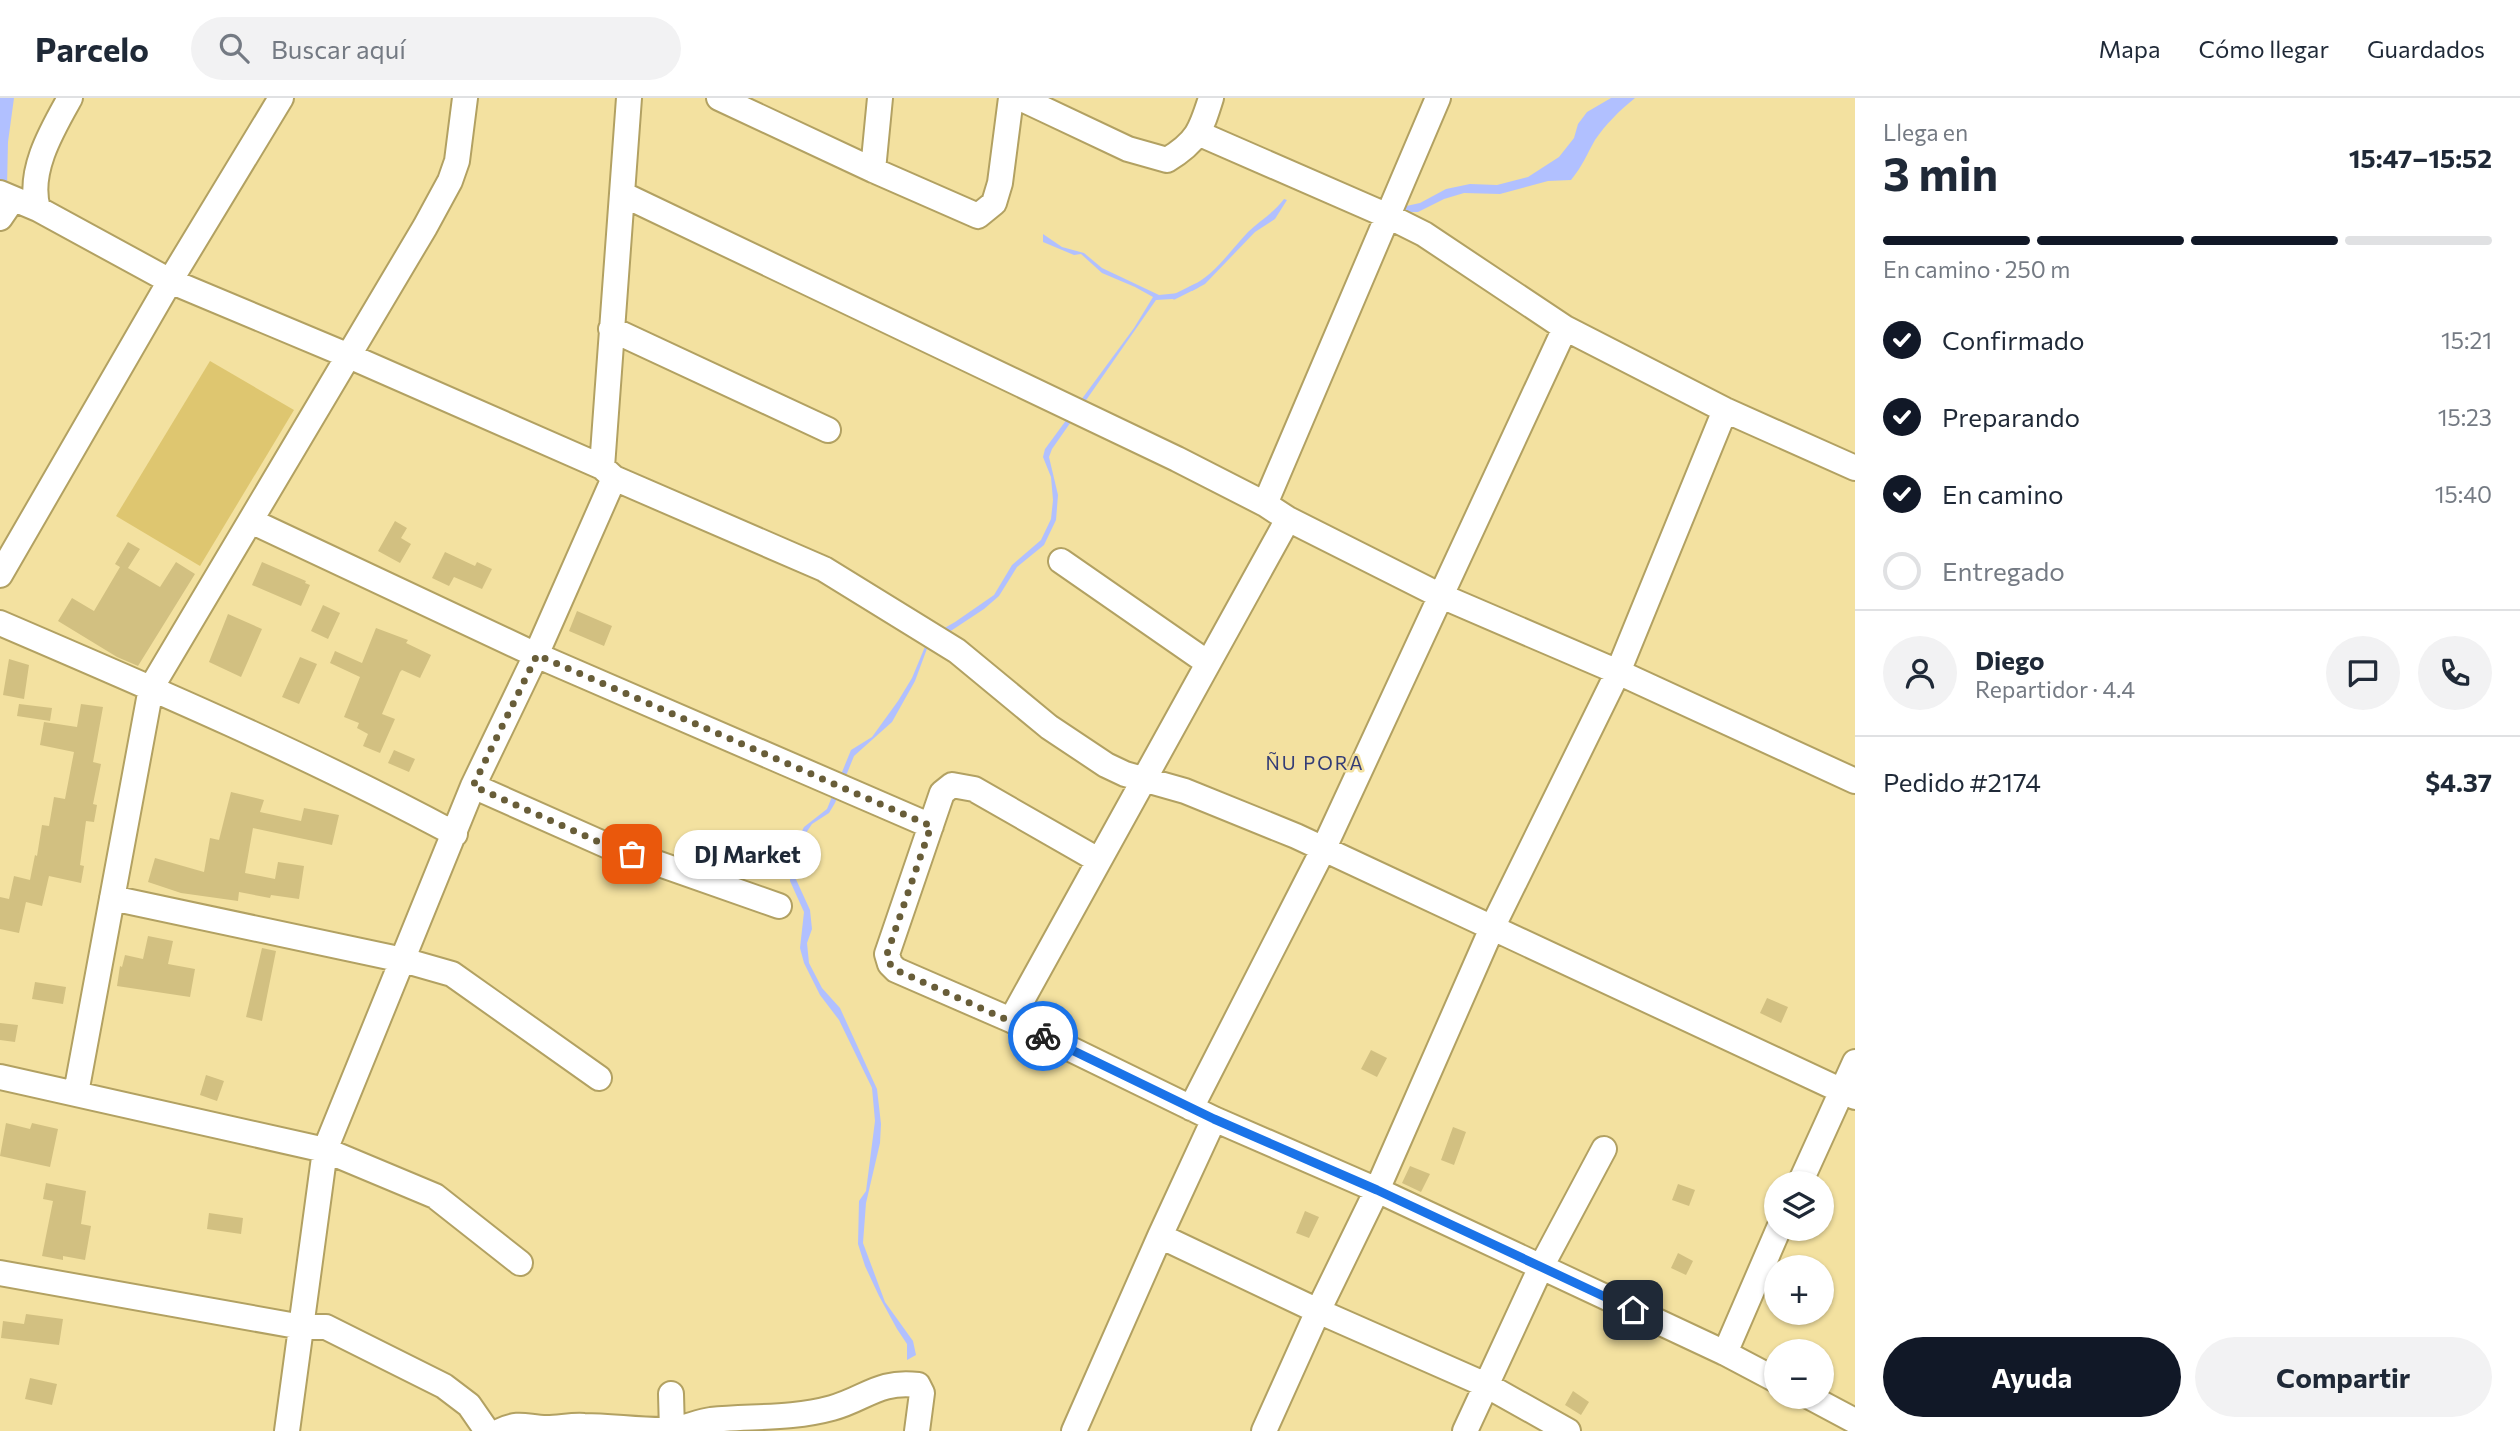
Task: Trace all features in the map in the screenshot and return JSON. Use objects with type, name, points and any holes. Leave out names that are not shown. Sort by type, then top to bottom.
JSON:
[{"type":"street","points":[[38,209],[34,196],[35,177],[48,141],[70,98]]},
{"type":"street","points":[[0,575],[170,281],[281,98]]},
{"type":"street","points":[[76,1093],[151,688],[450,181],[457,161],[465,98]]},
{"type":"street","points":[[287,1431],[325,1150],[473,786],[537,655],[608,473],[611,329],[629,98]]},
{"type":"street","points":[[719,98],[745,104],[873,170],[978,216],[994,203],[1000,183],[1011,98]]},
{"type":"street","points":[[873,170],[880,98]]},
{"type":"street","points":[[1020,98],[1128,149],[1167,160],[1186,149],[1200,134],[1211,98]]},
{"type":"street","points":[[1265,504],[1438,98]]},
{"type":"street","points":[[1200,134],[1424,234],[1564,328],[1725,410],[1855,468]]},
{"type":"street","points":[[622,194],[1177,459],[1265,504],[1288,519],[1439,595],[1618,672],[1855,781]]},
{"type":"street","points":[[4,204],[38,209],[170,281],[349,356],[824,569],[957,651],[1049,727],[1106,765],[1143,779],[1185,790],[1296,836],[1848,1093]]},
{"type":"street","points":[[1191,1108],[1323,850],[1564,328]]},
{"type":"street","points":[[611,329],[828,430]]},
{"type":"street","points":[[1264,1431],[1377,1190],[1492,928],[1618,672],[1725,410]]},
{"type":"street","points":[[1011,1020],[1288,519]]},
{"type":"street","points":[[251,521],[537,655],[931,826]]},
{"type":"street","points":[[1061,561],[1208,663]]},
{"type":"street","points":[[0,624],[151,688],[382,794],[455,834]]},
{"type":"street","points":[[1098,860],[974,789],[952,785],[942,793],[887,954],[890,964],[896,970],[1011,1020],[1214,1119],[1377,1190],[1764,1374]]},
{"type":"street","points":[[473,786],[608,846],[779,906]]},
{"type":"street","points":[[112,898],[403,960],[452,974],[599,1078]]},
{"type":"street","points":[[1806,1171],[1848,1093],[1855,1062]]},
{"type":"street","points":[[0,1077],[325,1150],[435,1196],[520,1264]]},
{"type":"street","points":[[1074,1431],[1214,1119]]},
{"type":"street","points":[[1465,1431],[1541,1267],[1604,1149]]},
{"type":"street","points":[[1160,1236],[1318,1311],[1486,1385],[1567,1431]]},
{"type":"street","points":[[1725,1353],[1773,1241]]},
{"type":"street","points":[[0,1273],[302,1327],[326,1326],[444,1386],[469,1405],[487,1431]]},
{"type":"street","points":[[500,1431],[513,1425],[524,1424],[545,1428],[582,1426],[672,1430],[698,1422],[750,1416],[775,1418],[833,1408],[885,1385],[903,1383],[918,1385],[922,1393],[917,1431]]},
{"type":"street","points":[[671,1394],[672,1430]]},
{"type":"street","points":[[1832,1409],[1855,1421]]},
{"type":"shaded area","points":[[210,361],[294,410],[200,566],[116,516]]},
{"type":"water","points":[[0,98],[14,98],[8,142],[7,186],[0,183]]},
{"type":"water","points":[[1611,98],[1635,98],[1599,134],[1571,180],[1548,181],[1500,194],[1464,193],[1418,212],[1397,212],[1397,208],[1420,203],[1446,189],[1470,184],[1497,185],[1528,177],[1559,157],[1574,138],[1578,124],[1587,112]]},
{"type":"water","points":[[1284,199],[1287,200],[1275,219],[1255,232],[1205,284],[1192,291],[1189,287],[1213,270],[1248,232]]},
{"type":"water","points":[[1043,234],[1062,247],[1084,253],[1102,268],[1159,295],[1179,293],[1181,296],[1156,300],[1052,449],[1049,457],[1058,495],[1056,520],[1044,545],[1017,567],[999,596],[928,646],[915,681],[892,722],[854,756],[829,813],[812,824],[796,848],[794,875],[810,910],[812,929],[807,943],[809,963],[822,988],[840,1008],[877,1089],[880,1143],[866,1203],[863,1243],[885,1302],[913,1341],[916,1355],[907,1360],[907,1344],[879,1296],[858,1244],[859,1201],[866,1191],[875,1121],[872,1088],[839,1020],[820,995],[804,963],[800,948],[804,912],[790,881],[792,851],[804,827],[827,809],[851,750],[872,737],[898,701],[912,678],[929,637],[994,595],[1012,565],[1041,540],[1051,519],[1053,500],[1051,477],[1043,457],[1045,449],[1134,328],[1153,297],[1102,273],[1081,254],[1074,255],[1043,242]]},
{"type":"building","points":[[395,521],[407,528],[401,538],[411,544],[400,563],[378,551]]},
{"type":"building","points":[[128,542],[140,549],[128,568],[160,587],[176,562],[195,574],[138,666],[117,657],[58,621],[72,598],[94,611],[120,567],[115,564]]},
{"type":"building","points":[[445,552],[475,566],[477,562],[492,569],[482,589],[454,577],[449,586],[432,578]]},
{"type":"building","points":[[262,562],[310,585],[301,606],[252,585]]},
{"type":"building","points":[[323,605],[340,613],[328,639],[311,631]]},
{"type":"building","points":[[577,611],[612,626],[604,646],[569,631]]},
{"type":"building","points":[[228,614],[262,629],[241,677],[209,662]]},
{"type":"building","points":[[376,628],[408,640],[406,643],[431,655],[420,678],[402,670],[400,672],[382,714],[395,719],[380,753],[363,746],[368,734],[357,728],[359,723],[344,717],[360,677],[330,663],[335,651],[362,663]]},
{"type":"building","points":[[300,657],[317,664],[299,704],[282,697]]},
{"type":"building","points":[[9,659],[29,665],[24,699],[3,695]]},
{"type":"building","points":[[19,704],[52,708],[50,721],[17,716]]},
{"type":"building","points":[[81,704],[103,707],[93,762],[101,764],[93,804],[97,805],[94,822],[86,821],[80,865],[84,866],[81,883],[49,876],[42,906],[26,902],[19,933],[0,929],[0,897],[9,899],[14,876],[30,880],[42,825],[49,826],[54,797],[65,799],[74,752],[40,745],[44,722],[77,727]]},
{"type":"building","points":[[394,750],[415,759],[409,772],[388,763]]},
{"type":"building","points":[[231,792],[264,800],[260,812],[301,821],[304,808],[339,815],[332,845],[253,828],[245,873],[275,879],[278,862],[304,866],[299,899],[271,895],[270,898],[239,892],[238,901],[181,893],[148,882],[155,858],[204,872],[210,838],[219,840]]},
{"type":"building","points":[[148,936],[173,941],[168,964],[195,969],[190,997],[117,986],[125,955],[143,959]]},
{"type":"building","points":[[262,948],[276,951],[262,1021],[246,1017]]},
{"type":"building","points":[[35,982],[66,987],[63,1004],[32,999]]},
{"type":"building","points":[[1767,998],[1788,1007],[1781,1023],[1760,1013]]},
{"type":"building","points":[[0,1023],[18,1025],[15,1042],[0,1040]]},
{"type":"building","points":[[1371,1050],[1387,1058],[1377,1077],[1361,1069]]},
{"type":"building","points":[[206,1075],[224,1081],[217,1101],[200,1095]]},
{"type":"building","points":[[6,1123],[30,1129],[32,1123],[58,1129],[50,1167],[0,1156]]},
{"type":"building","points":[[1453,1127],[1466,1132],[1454,1165],[1441,1160]]},
{"type":"building","points":[[1410,1166],[1430,1174],[1421,1192],[1402,1183]]},
{"type":"building","points":[[46,1183],[86,1191],[81,1224],[91,1226],[85,1260],[42,1256],[53,1201],[43,1199]]},
{"type":"building","points":[[1678,1184],[1695,1190],[1689,1206],[1672,1200]]},
{"type":"building","points":[[1305,1211],[1319,1217],[1309,1238],[1296,1233]]},
{"type":"building","points":[[209,1213],[243,1218],[241,1234],[207,1229]]},
{"type":"building","points":[[1678,1253],[1693,1261],[1686,1275],[1671,1268]]},
{"type":"building","points":[[26,1314],[63,1319],[59,1345],[1,1338],[3,1321],[24,1324]]},
{"type":"building","points":[[30,1378],[57,1384],[52,1405],[25,1399]]},
{"type":"building","points":[[1573,1391],[1589,1402],[1581,1415],[1565,1405]]},
{"type":"waterway","points":[[1174,297],[1196,286]]},
{"type":"way so far","points":[[632,854],[473,786],[537,655],[931,826],[887,954],[890,964],[896,970],[1043,1036]]},
{"type":"place","name":"DJ Market","points":[[632,854]]},
{"type":"district","name":"ÑU PORA","points":[[1315,762]]},
{"type":"route","points":[[1043,1036],[1214,1119],[1377,1190],[1633,1310]]}]
